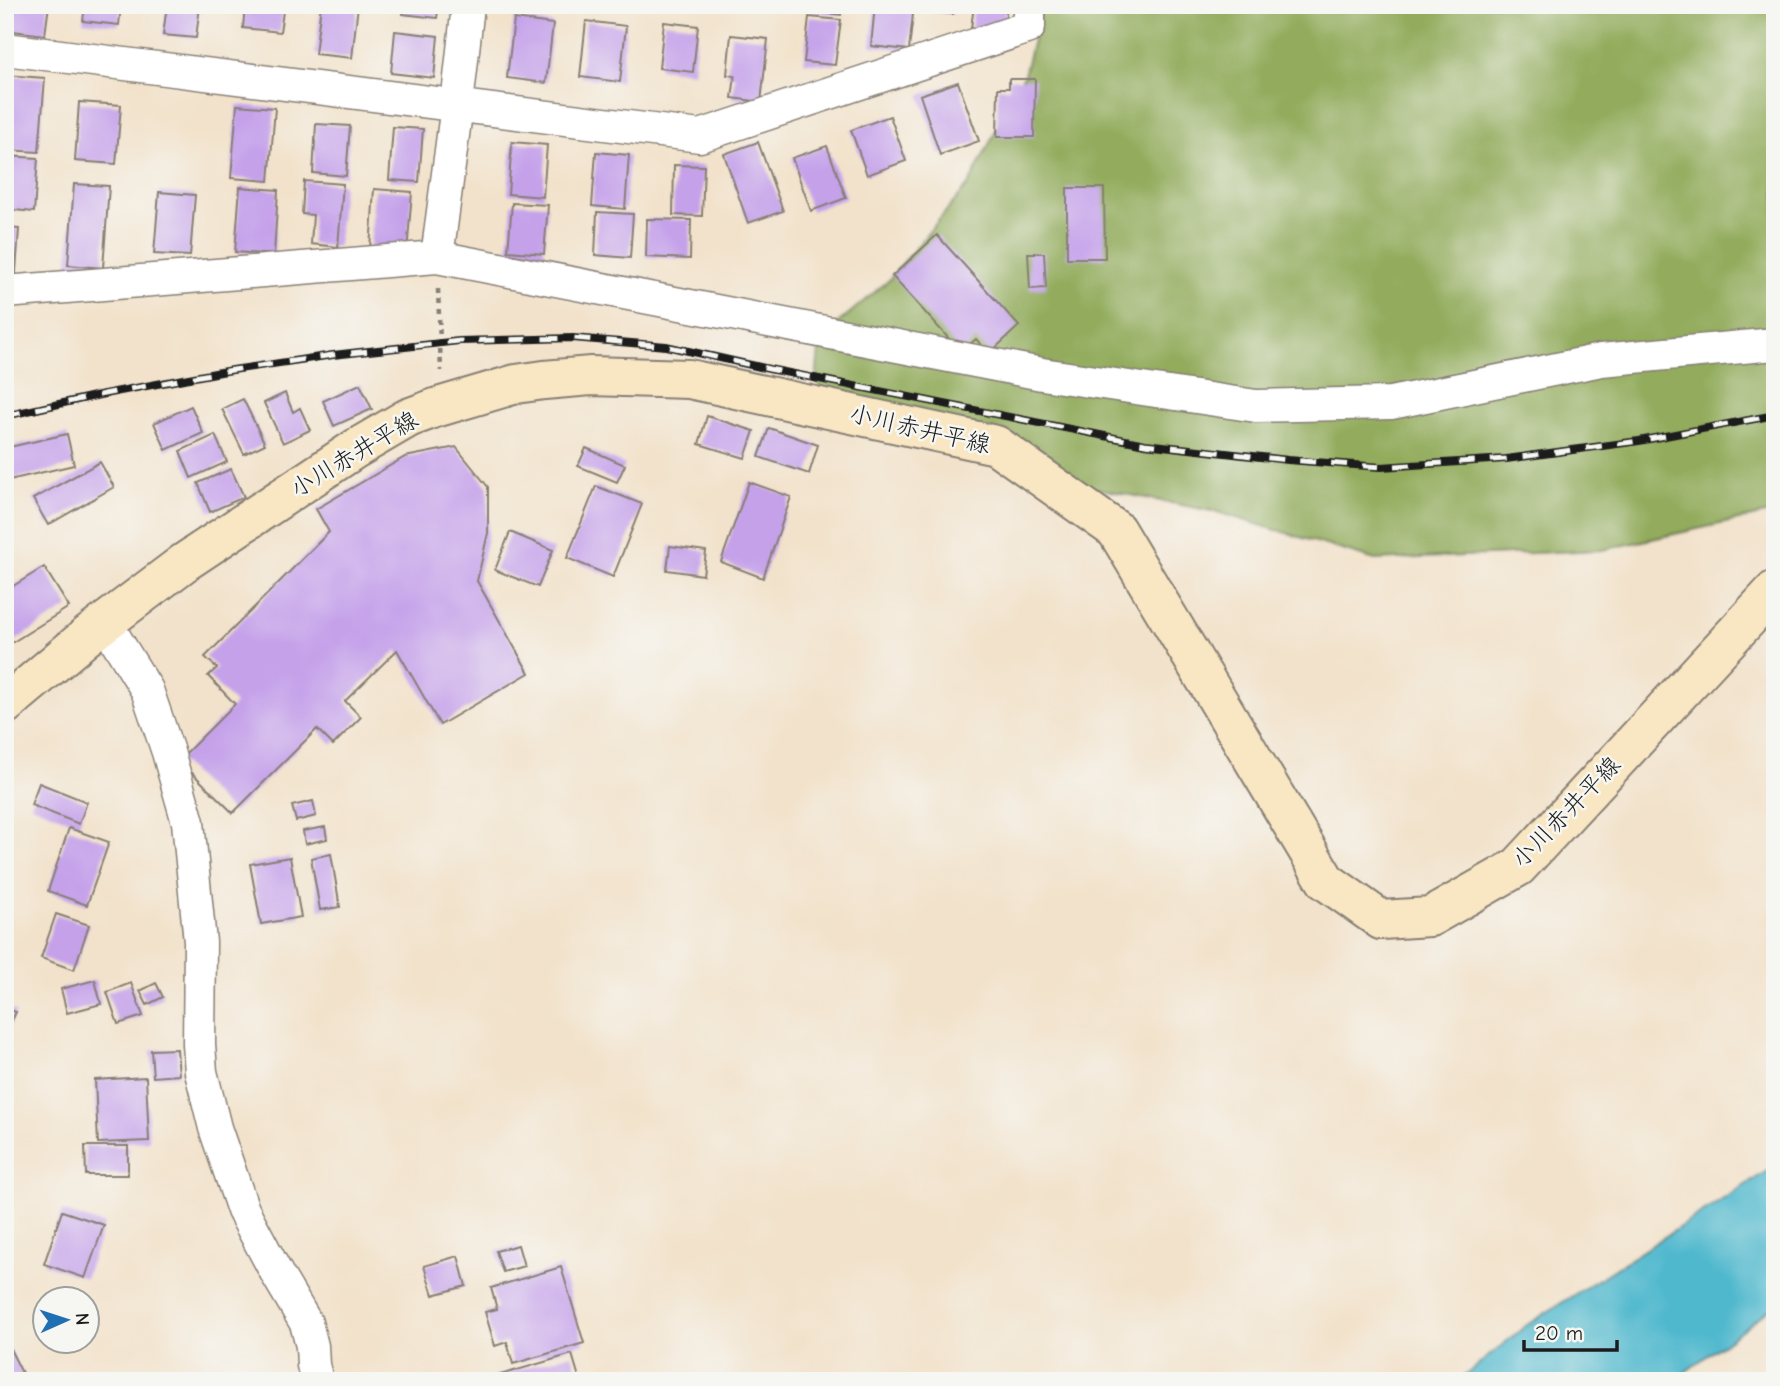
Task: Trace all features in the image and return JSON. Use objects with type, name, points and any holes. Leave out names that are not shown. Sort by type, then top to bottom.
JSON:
[{"type":"main road","name":"小川赤井平線","points":[[5,705],[105,622],[186,562],[355,449],[408,418],[516,384],[544,380],[591,376],[689,379],[996,444],[1116,530],[1326,881],[1381,920],[1430,917],[1518,867],[1775,590]]},
{"type":"street","points":[[437,257],[468,5]]},
{"type":"street","points":[[5,49],[700,136],[1029,27],[1029,5]]},
{"type":"street","points":[[5,292],[437,257],[1042,374],[1256,406],[1391,403],[1601,360],[1775,344]]},
{"type":"street","points":[[105,622],[147,690],[188,822],[200,942],[201,1072],[215,1128],[243,1210],[306,1324],[317,1381]]},
{"type":"path","points":[[437,257],[443,405]]},
{"type":"green space","points":[[1042,5],[1775,5],[1775,512],[1602,550],[1375,560],[1217,512],[1085,486],[839,409],[816,381],[820,338],[888,281],[969,184],[1024,75]]},
{"type":"water","points":[[1775,1166],[1775,1305],[1673,1381],[1458,1381],[1527,1325]]},
{"type":"building","points":[[5,5],[49,5],[45,35],[5,30]]},
{"type":"building","points":[[85,5],[121,5],[119,25],[83,21]]},
{"type":"building","points":[[167,5],[200,5],[196,38],[163,35]]},
{"type":"building","points":[[245,5],[284,5],[280,32],[243,28]]},
{"type":"building","points":[[321,5],[358,5],[352,58],[315,54]]},
{"type":"building","points":[[404,5],[439,5],[437,18],[403,14]]},
{"type":"building","points":[[810,5],[842,5],[841,15],[809,11]]},
{"type":"building","points":[[875,5],[914,5],[909,50],[871,46]]},
{"type":"building","points":[[931,5],[954,5],[953,14],[931,12]]},
{"type":"building","points":[[974,5],[1007,5],[1004,31],[971,28]]},
{"type":"building","points":[[809,17],[841,20],[835,65],[804,62]]},
{"type":"building","points":[[514,19],[553,24],[546,83],[507,78]]},
{"type":"building","points":[[586,21],[626,26],[620,82],[580,77]]},
{"type":"building","points":[[664,22],[698,26],[693,72],[659,68]]},
{"type":"building","points":[[395,31],[438,36],[434,78],[391,73]]},
{"type":"building","points":[[731,35],[768,39],[761,102],[732,98],[735,76],[727,75]]},
{"type":"building","points":[[5,75],[45,78],[39,152],[5,150]]},
{"type":"building","points":[[1009,79],[1035,79],[1034,137],[997,137],[998,88],[1009,88]]},
{"type":"building","points":[[958,82],[979,141],[940,155],[920,95]]},
{"type":"building","points":[[79,102],[121,105],[116,164],[75,161]]},
{"type":"building","points":[[237,105],[275,108],[269,181],[231,178]]},
{"type":"building","points":[[890,116],[906,161],[867,175],[851,130]]},
{"type":"building","points":[[316,124],[350,126],[346,176],[313,173]]},
{"type":"building","points":[[393,127],[423,129],[419,182],[389,180]]},
{"type":"building","points":[[512,142],[547,145],[543,197],[508,194]]},
{"type":"building","points":[[758,142],[783,211],[748,223],[724,154]]},
{"type":"building","points":[[827,146],[846,198],[811,211],[792,158]]},
{"type":"building","points":[[596,152],[629,155],[625,209],[592,206]]},
{"type":"building","points":[[5,156],[38,158],[34,212],[5,209]]},
{"type":"building","points":[[674,165],[704,166],[702,216],[673,215]]},
{"type":"building","points":[[304,181],[343,184],[338,247],[311,244],[313,215],[302,214]]},
{"type":"building","points":[[74,184],[109,186],[103,268],[68,265]]},
{"type":"building","points":[[240,187],[278,190],[274,255],[235,252]]},
{"type":"building","points":[[1067,188],[1104,188],[1105,258],[1067,258]]},
{"type":"building","points":[[374,189],[412,192],[407,252],[370,249]]},
{"type":"building","points":[[159,192],[195,195],[190,256],[154,254]]},
{"type":"building","points":[[512,203],[548,205],[544,254],[508,251]]},
{"type":"building","points":[[597,212],[633,214],[630,258],[595,255]]},
{"type":"building","points":[[647,219],[691,220],[690,259],[646,257]]},
{"type":"building","points":[[5,228],[19,229],[15,285],[5,285]]},
{"type":"building","points":[[937,235],[1019,326],[989,354],[976,339],[961,352],[892,276]]},
{"type":"building","points":[[1028,253],[1044,253],[1046,288],[1030,289]]},
{"type":"building","points":[[360,384],[372,409],[334,426],[323,401]]},
{"type":"building","points":[[285,393],[293,412],[300,408],[310,430],[283,443],[264,403]]},
{"type":"building","points":[[243,399],[265,444],[244,454],[222,409]]},
{"type":"building","points":[[191,406],[203,433],[166,450],[154,423]]},
{"type":"building","points":[[707,416],[754,431],[745,458],[699,444]]},
{"type":"building","points":[[769,428],[818,445],[809,474],[759,457]]},
{"type":"building","points":[[67,434],[74,465],[5,481],[5,448]]},
{"type":"building","points":[[215,435],[227,462],[191,478],[180,451]]},
{"type":"building","points":[[456,447],[488,487],[488,533],[477,581],[529,673],[440,725],[397,650],[345,701],[361,717],[333,745],[317,729],[233,813],[179,760],[235,704],[208,676],[217,668],[205,657],[329,532],[316,509],[405,457]]},
{"type":"building","points":[[586,448],[625,465],[617,482],[578,466]]},
{"type":"building","points":[[100,462],[114,487],[48,525],[33,499]]},
{"type":"building","points":[[231,469],[244,497],[210,512],[198,483]]},
{"type":"building","points":[[749,482],[791,497],[763,578],[721,562]]},
{"type":"building","points":[[596,486],[642,504],[613,577],[567,558]]},
{"type":"building","points":[[510,532],[553,550],[538,587],[495,570]]},
{"type":"building","points":[[670,546],[706,551],[703,575],[667,570]]},
{"type":"building","points":[[44,567],[69,607],[5,647],[5,591]]},
{"type":"building","points":[[39,783],[87,802],[79,824],[31,805]]},
{"type":"building","points":[[313,801],[316,816],[296,821],[292,806]]},
{"type":"building","points":[[325,827],[327,839],[305,844],[303,831]]},
{"type":"building","points":[[69,828],[109,842],[87,905],[48,891]]},
{"type":"building","points":[[331,854],[340,907],[320,910],[311,858]]},
{"type":"building","points":[[290,857],[301,917],[261,924],[250,864]]},
{"type":"building","points":[[56,914],[89,925],[74,970],[41,958]]},
{"type":"building","points":[[95,980],[101,1004],[67,1013],[61,989]]},
{"type":"building","points":[[131,983],[143,1016],[118,1024],[107,992]]},
{"type":"building","points":[[156,983],[163,997],[147,1005],[140,991]]},
{"type":"building","points":[[5,1008],[16,1012],[5,1035]]},
{"type":"building","points":[[177,1049],[179,1075],[153,1077],[151,1050]]},
{"type":"building","points":[[146,1077],[149,1141],[98,1143],[95,1080]]},
{"type":"building","points":[[85,1146],[128,1146],[128,1175],[86,1175]]},
{"type":"building","points":[[62,1211],[104,1225],[85,1278],[44,1264]]},
{"type":"building","points":[[518,1245],[524,1266],[503,1272],[496,1251]]},
{"type":"building","points":[[458,1256],[466,1286],[433,1295],[424,1266]]},
{"type":"building","points":[[561,1267],[584,1343],[513,1364],[507,1342],[495,1346],[485,1312],[497,1309],[491,1288]]},
{"type":"building","points":[[5,1339],[26,1381],[5,1381]]},
{"type":"building","points":[[572,1354],[580,1381],[483,1381],[483,1380]]},
{"type":"railway","points":[[5,416],[226,371],[333,355],[459,341],[573,338],[666,346],[1145,444],[1381,467],[1506,459],[1639,441],[1775,415]]}]
